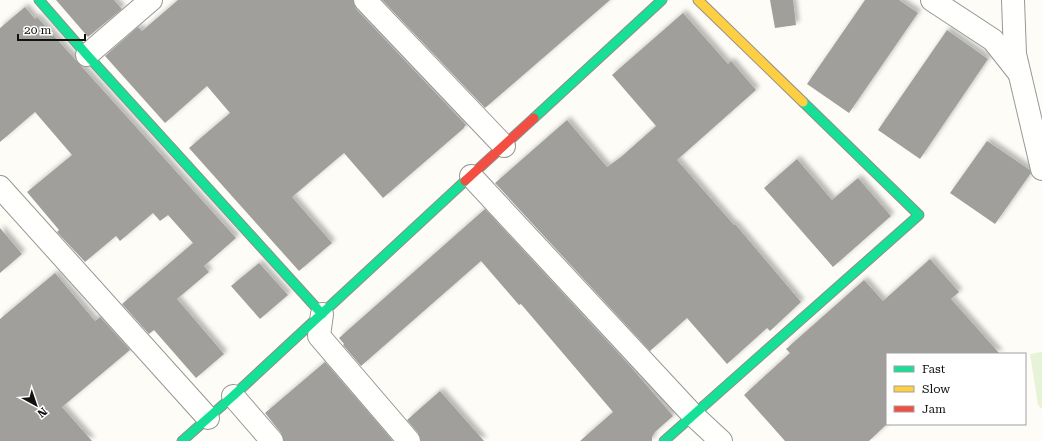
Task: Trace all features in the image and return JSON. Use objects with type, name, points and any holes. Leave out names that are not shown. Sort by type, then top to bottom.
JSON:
[{"type":"street","points":[[39,0],[322,314],[319,336],[409,441]]},
{"type":"street","points":[[87,55],[151,0]]},
{"type":"street","points":[[366,0],[504,146]]},
{"type":"street","points":[[182,441],[233,396],[662,0]]},
{"type":"street","points":[[664,441],[919,215],[698,0]]},
{"type":"street","points":[[932,0],[993,40],[1021,75]]},
{"type":"street","points":[[1013,0],[1015,54],[1042,169]]},
{"type":"street","points":[[471,176],[693,415],[721,441]]},
{"type":"street","points":[[0,187],[208,418]]},
{"type":"street","points":[[233,396],[272,441]]},
{"type":"green space","points":[[1042,352],[1042,409],[1038,405],[1030,354]]},
{"type":"building","points":[[56,0],[114,0],[122,9],[88,37]]},
{"type":"building","points":[[178,0],[353,0],[356,9],[466,125],[383,198],[344,153],[292,197],[332,243],[299,271],[189,148],[230,113],[207,86],[165,123],[105,56],[138,27],[142,31]]},
{"type":"building","points":[[382,0],[610,0],[485,108]]},
{"type":"building","points":[[770,0],[793,0],[796,25],[775,28]]},
{"type":"building","points":[[865,0],[899,0],[918,13],[849,113],[807,84]]},
{"type":"building","points":[[25,7],[35,19],[37,17],[236,238],[204,266],[209,272],[177,299],[224,354],[196,378],[154,330],[149,334],[122,304],[193,243],[168,215],[160,221],[153,213],[120,241],[116,236],[85,262],[57,232],[59,230],[27,192],[72,155],[35,112],[0,142],[0,28]]},
{"type":"building","points":[[683,13],[728,64],[731,61],[756,90],[677,160],[734,225],[735,224],[801,302],[770,331],[767,328],[727,364],[687,318],[650,351],[495,183],[567,120],[607,167],[621,157],[656,126],[612,75]]},
{"type":"building","points":[[947,30],[988,59],[920,159],[878,130]]},
{"type":"building","points":[[987,141],[1030,170],[1031,173],[995,224],[950,193]]},
{"type":"building","points":[[797,159],[832,200],[858,178],[891,216],[833,267],[764,188]]},
{"type":"building","points":[[485,209],[631,367],[673,416],[655,432],[652,437],[652,441],[580,441],[613,412],[521,304],[519,305],[481,261],[361,366],[343,345],[344,344],[339,338]]},
{"type":"building","points":[[0,228],[22,254],[0,273]]},
{"type":"building","points":[[930,259],[959,292],[951,299],[999,353],[886,353],[886,425],[869,441],[785,441],[744,395],[790,353],[786,349],[864,280],[883,301]]},
{"type":"building","points":[[259,263],[288,295],[260,319],[231,286]]},
{"type":"building","points":[[55,273],[95,321],[100,317],[130,350],[62,407],[92,441],[0,441],[0,319]]},
{"type":"building","points":[[325,362],[393,441],[284,441],[281,433],[265,413]]},
{"type":"building","points":[[440,391],[484,441],[421,441],[418,433],[407,420]]},
{"type":"traffic: fast","points":[[39,0],[322,314]]},
{"type":"traffic: fast","points":[[534,118],[662,0]]},
{"type":"traffic: fast","points":[[664,441],[919,215],[803,102]]},
{"type":"traffic: fast","points":[[182,441],[233,396],[465,181]]},
{"type":"traffic: slow","points":[[698,0],[803,102]]},
{"type":"traffic: jam","points":[[465,181],[534,118]]}]
